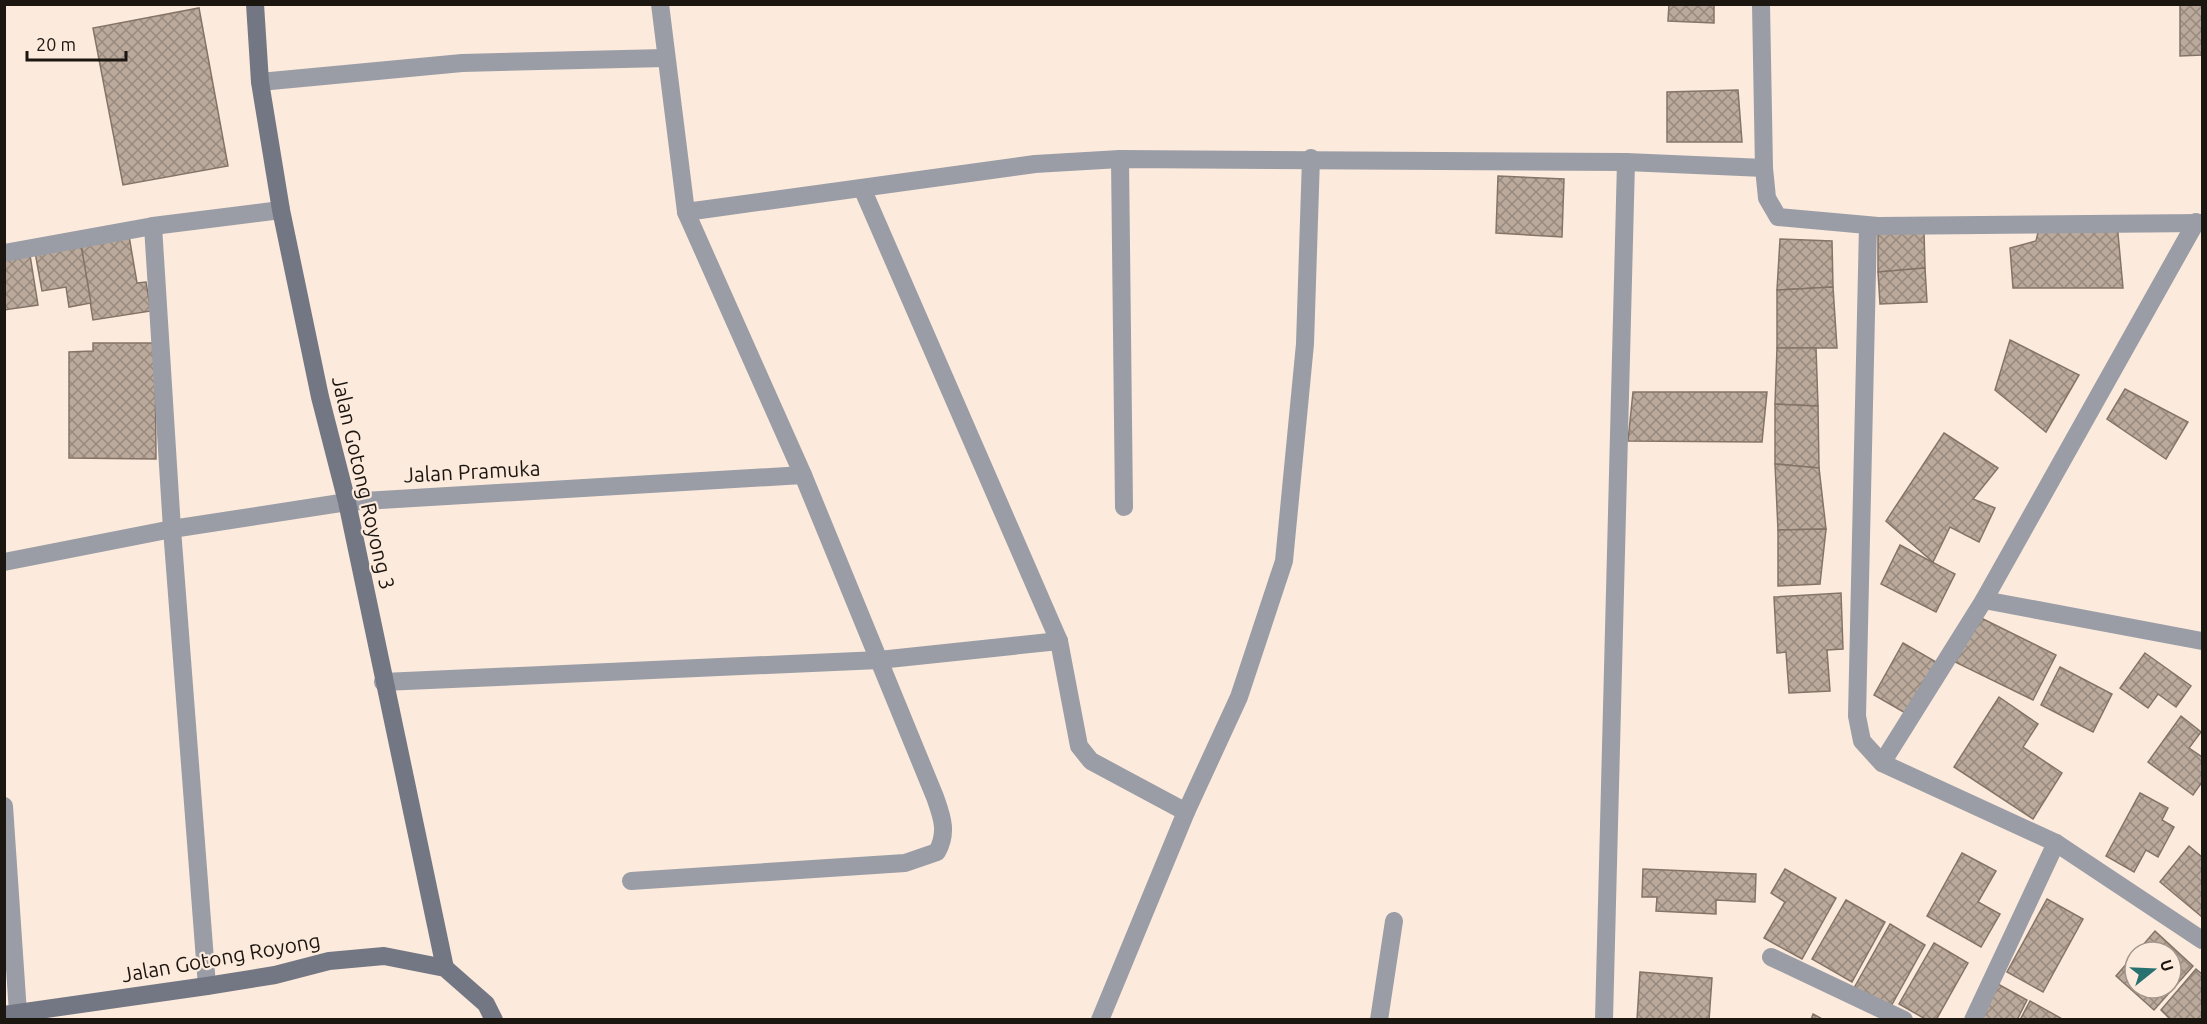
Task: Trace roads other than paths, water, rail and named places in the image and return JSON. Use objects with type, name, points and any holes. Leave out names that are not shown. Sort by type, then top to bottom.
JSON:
[{"type":"street","name":"Jalan Gotong Royong 3","points":[[255,4],[261,82],[281,210],[320,397],[347,502],[383,682],[445,968]]},
{"type":"street","points":[[631,881],[905,863],[928,857],[937,852],[943,841],[945,826],[803,475],[686,212],[660,4]]},
{"type":"street","points":[[1761,4],[1764,168],[1767,198],[1778,217],[1868,226],[2199,222]]},
{"type":"street","points":[[261,82],[462,63],[665,58]]},
{"type":"street","points":[[686,212],[1035,164],[1120,159],[1311,158],[1626,162],[1764,168]]},
{"type":"street","points":[[1100,1020],[1186,812],[1239,697],[1284,561],[1305,344],[1311,158]]},
{"type":"street","points":[[1120,159],[1124,507]]},
{"type":"street","points":[[1604,1020],[1626,162]]},
{"type":"street","points":[[862,188],[1059,642],[1079,746],[1091,761],[1186,812]]},
{"type":"street","points":[[4,253],[153,226],[281,210]]},
{"type":"street","points":[[1882,763],[1983,600],[2199,222]]},
{"type":"street","points":[[153,226],[172,529],[207,986]]},
{"type":"street","points":[[1868,226],[1857,716],[1862,741],[1882,763],[2056,843],[2202,940]]},
{"type":"street","name":"Jalan Pramuka","points":[[4,562],[172,529],[347,502],[803,475]]},
{"type":"street","points":[[1983,600],[2202,641]]},
{"type":"street","points":[[383,682],[879,660],[1059,642]]},
{"type":"street","points":[[4,806],[11,1014]]},
{"type":"street","points":[[1973,1020],[2056,843]]},
{"type":"street","points":[[1379,1020],[1394,921]]},
{"type":"street","name":"Jalan Gotong Royong","points":[[11,1014],[275,975],[329,961],[384,956],[445,968]]},
{"type":"street","points":[[1771,957],[1904,1020]]},
{"type":"street","points":[[445,968],[486,1004],[494,1020]]}]
